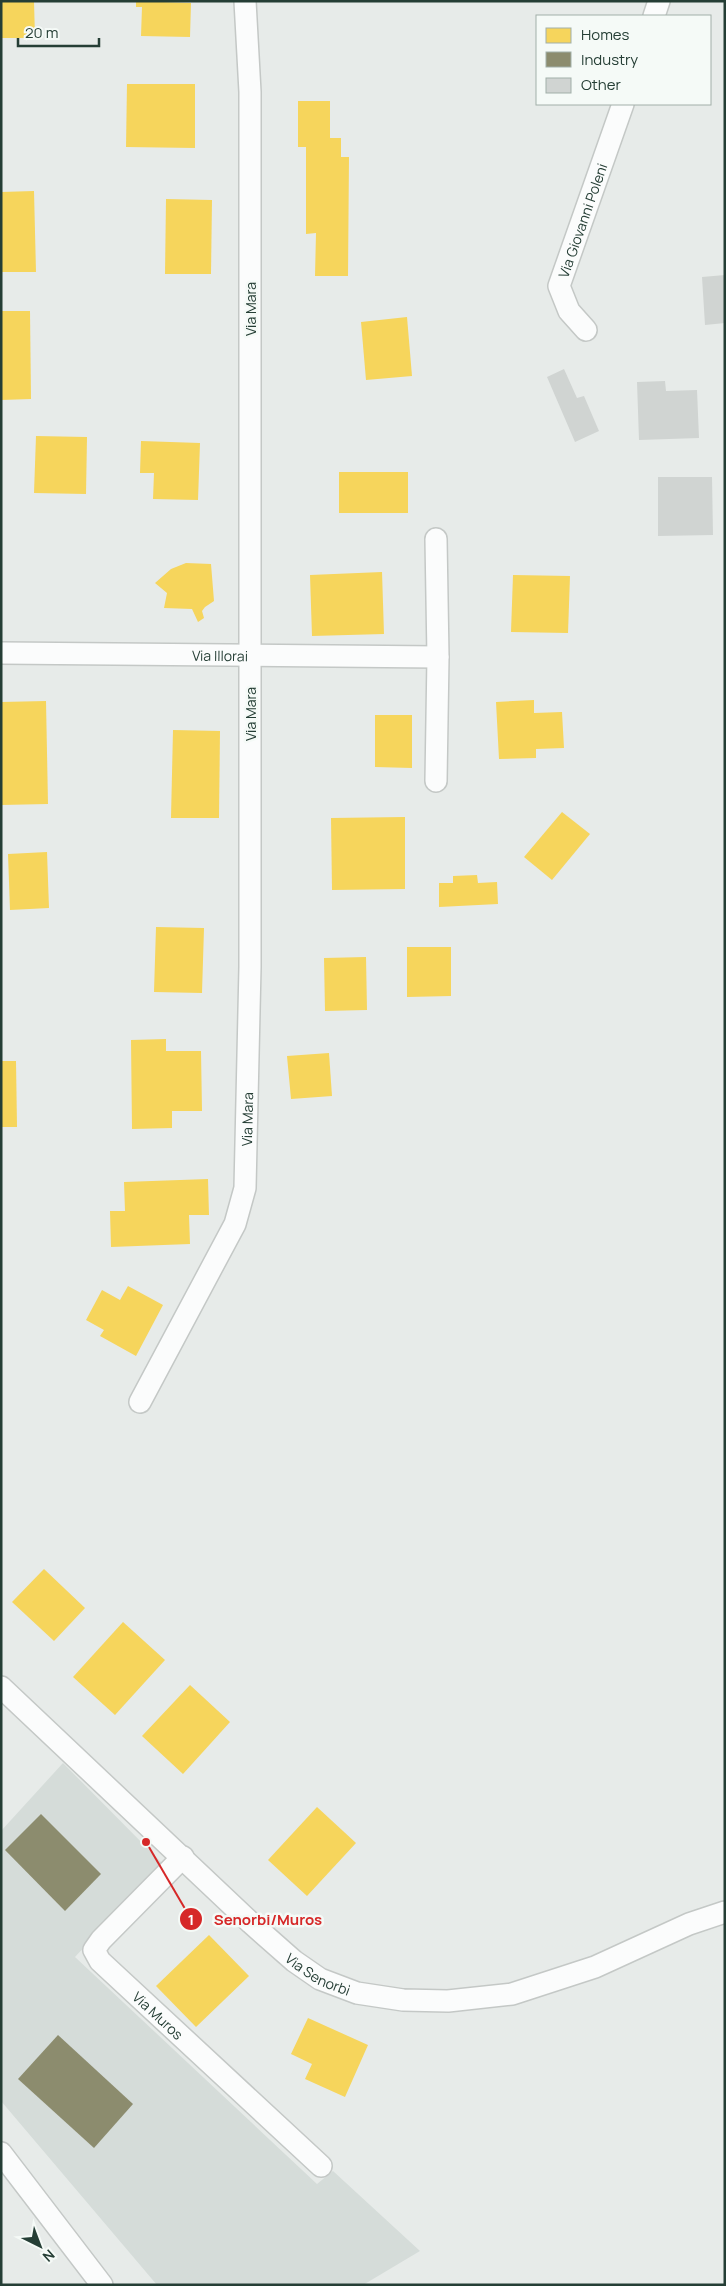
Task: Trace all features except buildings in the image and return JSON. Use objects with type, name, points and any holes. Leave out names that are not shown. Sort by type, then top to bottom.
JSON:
[{"type":"street","name":"Via Mara","points":[[140,1402],[235,1224],[245,1188],[250,967],[250,92],[245,1]]},
{"type":"street","points":[[654,15],[659,1]]},
{"type":"street","name":"Via Giovanni Poleni","points":[[586,330],[569,310],[559,286],[623,105]]},
{"type":"street","points":[[436,539],[438,657],[436,781]]},
{"type":"street","name":"Via Illorai","points":[[1,653],[438,657]]},
{"type":"street","name":"Via Senorbì","points":[[1,1687],[265,1936],[294,1961],[320,1979],[357,1993],[404,2000],[469,2000],[512,1994],[595,1967],[689,1924],[725,1912]]},
{"type":"street","name":"Via Muros","points":[[183,1857],[101,1940],[94,1950],[100,1961],[320,2166]]},
{"type":"street","points":[[1,2153],[102,2285]]},
{"type":"shaded area","points":[[63,1763],[162,1863],[75,1957],[317,2184],[333,2171],[420,2251],[363,2285],[157,2285],[1,2101],[1,1831]]},
{"type":"place","name":"Senorbi/Muros","points":[[146,1842]]}]
